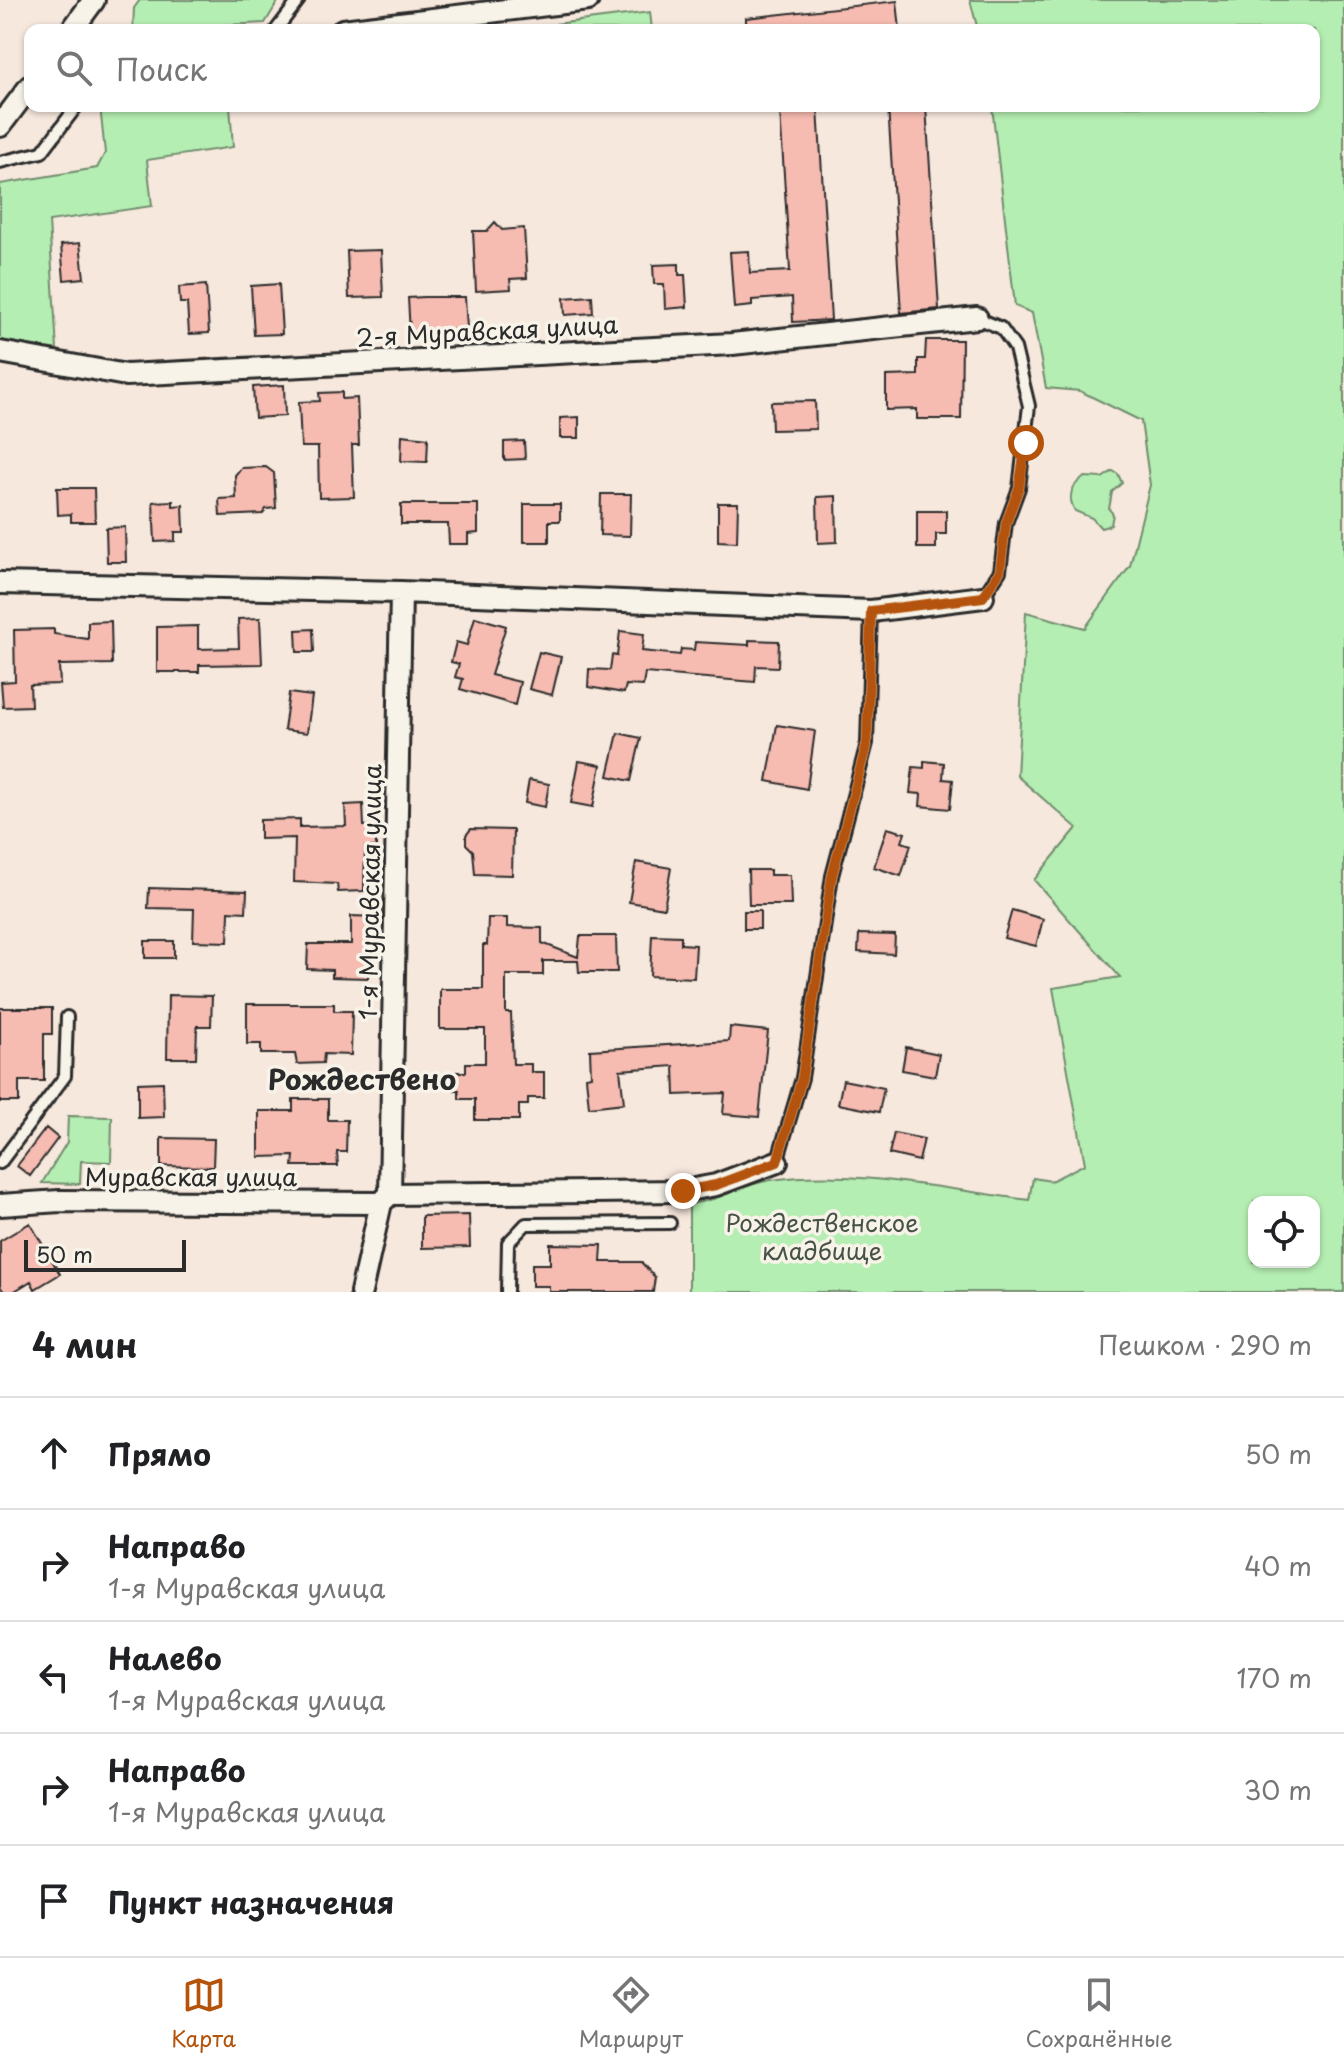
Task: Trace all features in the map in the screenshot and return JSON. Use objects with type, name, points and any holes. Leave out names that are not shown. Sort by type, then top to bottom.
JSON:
[{"type":"street","points":[[76,24],[94,0]]},
{"type":"street","points":[[392,24],[588,0]]},
{"type":"street","points":[[0,126],[24,94]]},
{"type":"street","name":"2-я Муравская улица","points":[[0,352],[126,375],[732,344],[977,318]]},
{"type":"street","points":[[0,583],[401,592],[871,611],[983,597]]},
{"type":"street","name":"1-я Муравская улица","points":[[361,1292],[385,1198],[401,592]]},
{"type":"street","points":[[385,1198],[683,1191],[716,1185],[777,1162]]},
{"type":"street","name":"Муравская улица","points":[[0,1205],[60,1201],[385,1198]]},
{"type":"lane","points":[[281,24],[299,0]]},
{"type":"lane","points":[[0,162],[42,152],[72,112]]},
{"type":"lane","points":[[977,318],[1001,328],[1015,348],[1029,406],[1019,488],[1006,523],[1000,571],[983,597]]},
{"type":"lane","points":[[777,1162],[802,1078],[832,876],[867,743],[871,611]]},
{"type":"lane","points":[[0,1163],[65,1076],[67,1017]]},
{"type":"lane","points":[[507,1292],[508,1243],[526,1224],[670,1223]]},
{"type":"green space","points":[[140,0],[279,0],[265,23],[133,24],[134,8]]},
{"type":"green space","name":"Рождественское кладбище","points":[[970,0],[1344,0],[1344,1292],[689,1292],[689,1204],[711,1200],[761,1182],[803,1177],[868,1178],[1029,1200],[1033,1178],[1051,1181],[1085,1164],[1053,988],[1120,977],[1034,880],[1077,828],[1017,776],[1026,612],[1085,628],[1130,566],[1150,485],[1141,421],[1080,391],[1046,388],[1032,313],[1015,306],[993,112],[1320,112],[1320,24],[976,24]]},
{"type":"green space","points":[[650,12],[651,24],[556,24]]},
{"type":"green space","points":[[101,112],[230,112],[233,147],[147,160],[152,206],[49,221],[57,350],[0,340],[0,184],[97,168],[105,153]]},
{"type":"green space","points":[[1113,471],[1122,483],[1112,492],[1109,509],[1113,514],[1111,525],[1101,528],[1092,518],[1075,511],[1072,492],[1085,477],[1102,478]]},
{"type":"green space","points":[[68,1116],[112,1117],[111,1162],[81,1161],[80,1184],[42,1183],[67,1142]]},
{"type":"building","points":[[897,1],[899,24],[746,24],[746,18]]},
{"type":"building","points":[[780,112],[818,112],[831,320],[793,322],[792,297],[752,300],[752,306],[734,308],[730,252],[749,251],[750,273],[790,271]]},
{"type":"building","points":[[888,112],[926,112],[939,309],[901,313]]},
{"type":"building","points":[[495,222],[502,230],[524,228],[527,278],[510,279],[511,289],[476,291],[473,231],[487,231]]},
{"type":"building","points":[[80,243],[84,278],[64,280],[61,245]]},
{"type":"building","points":[[381,250],[383,297],[349,298],[347,251]]},
{"type":"building","points":[[679,264],[679,275],[685,275],[687,307],[665,309],[664,284],[654,284],[653,265]]},
{"type":"building","points":[[279,284],[282,334],[254,335],[251,286]]},
{"type":"building","points":[[206,285],[209,333],[189,334],[187,303],[180,303],[179,287]]},
{"type":"building","points":[[592,296],[593,313],[565,315],[564,298]]},
{"type":"building","points":[[465,297],[467,328],[410,334],[408,298]]},
{"type":"building","points":[[926,340],[962,340],[961,419],[917,419],[917,409],[886,410],[886,376],[918,375],[918,359],[925,359]]},
{"type":"building","points":[[284,385],[285,416],[255,418],[253,387]]},
{"type":"building","points":[[342,392],[342,399],[357,398],[359,445],[352,445],[354,497],[319,498],[318,447],[301,447],[299,402],[320,401],[319,393]]},
{"type":"building","points":[[815,401],[816,429],[772,430],[771,402]]},
{"type":"building","points":[[579,417],[579,438],[560,438],[560,418]]},
{"type":"building","points":[[402,435],[428,438],[427,462],[401,461]]},
{"type":"building","points":[[524,441],[525,459],[504,460],[504,442]]},
{"type":"building","points":[[266,467],[274,473],[276,508],[266,509],[263,514],[220,516],[219,499],[236,498],[235,475],[241,468]]},
{"type":"building","points":[[57,488],[94,488],[95,522],[71,522],[71,514],[58,515]]},
{"type":"building","points":[[601,494],[631,494],[630,536],[600,535]]},
{"type":"building","points":[[836,496],[837,542],[818,543],[817,497]]},
{"type":"building","points":[[173,501],[173,506],[183,505],[184,532],[175,532],[175,541],[155,542],[153,502]]},
{"type":"building","points":[[718,503],[738,503],[737,542],[718,541]]},
{"type":"building","points":[[401,504],[478,504],[478,533],[468,534],[468,544],[449,544],[448,524],[401,524]]},
{"type":"building","points":[[524,504],[560,504],[560,521],[549,521],[549,542],[524,542]]},
{"type":"building","points":[[917,511],[946,511],[946,534],[936,534],[936,548],[917,548]]},
{"type":"building","points":[[125,527],[126,562],[107,562],[106,528]]},
{"type":"building","points":[[475,617],[506,626],[491,675],[520,682],[515,705],[460,689],[463,679],[455,677],[459,664],[451,662],[456,642],[467,645]]},
{"type":"building","points":[[260,618],[262,664],[199,665],[199,672],[157,672],[157,627],[198,626],[198,649],[239,648],[238,619]]},
{"type":"building","points":[[111,621],[112,664],[59,665],[60,684],[30,685],[31,706],[3,707],[1,682],[15,681],[14,630],[54,629],[54,634],[88,639],[88,622]]},
{"type":"building","points":[[313,629],[314,652],[297,652],[296,630]]},
{"type":"building","points":[[620,631],[644,634],[642,651],[680,655],[681,649],[694,650],[695,642],[749,645],[749,640],[779,641],[778,667],[756,666],[755,682],[645,673],[643,686],[626,685],[624,693],[588,687],[589,669],[610,670],[612,655],[617,656]]},
{"type":"building","points":[[539,652],[561,657],[552,695],[529,689]]},
{"type":"building","points":[[289,693],[312,696],[307,733],[284,730]]},
{"type":"building","points":[[777,725],[815,731],[807,789],[767,781]]},
{"type":"building","points":[[618,733],[641,738],[631,781],[608,776]]},
{"type":"building","points":[[579,761],[601,765],[593,807],[571,803]]},
{"type":"building","points":[[924,761],[944,763],[943,779],[953,780],[950,809],[920,806],[921,794],[910,793],[913,767],[924,768]]},
{"type":"building","points":[[529,780],[549,784],[545,807],[525,803]]},
{"type":"building","points":[[363,804],[364,826],[376,825],[376,847],[365,847],[364,891],[338,892],[337,884],[294,882],[295,838],[260,839],[260,820],[300,819],[300,827],[346,826],[345,805]]},
{"type":"building","points":[[887,828],[905,833],[902,842],[911,845],[901,876],[874,867]]},
{"type":"building","points":[[471,829],[513,830],[512,875],[475,874],[473,851],[466,844],[466,835]]},
{"type":"building","points":[[636,862],[671,868],[664,908],[629,902]]},
{"type":"building","points":[[748,870],[770,870],[770,875],[790,875],[791,905],[749,905]]},
{"type":"building","points":[[149,888],[247,891],[246,912],[229,911],[228,942],[193,941],[194,909],[148,908]]},
{"type":"building","points":[[1012,910],[1043,919],[1036,946],[1004,938]]},
{"type":"building","points":[[744,911],[760,911],[760,929],[744,929]]},
{"type":"building","points":[[351,916],[377,917],[377,935],[369,935],[368,978],[332,977],[332,970],[307,969],[308,944],[351,944]]},
{"type":"building","points":[[488,918],[507,918],[507,927],[542,928],[542,943],[578,957],[580,936],[616,936],[617,972],[579,972],[578,961],[543,961],[543,975],[506,975],[506,1013],[511,1013],[513,1064],[531,1064],[531,1072],[544,1072],[544,1098],[528,1098],[528,1105],[519,1105],[519,1120],[475,1120],[475,1099],[459,1099],[459,1090],[454,1090],[454,1072],[466,1072],[466,1063],[485,1063],[485,1029],[440,1029],[440,989],[483,989],[483,945],[487,945]]},
{"type":"building","points":[[859,934],[895,935],[894,954],[858,952]]},
{"type":"building","points":[[652,935],[681,936],[681,944],[696,945],[694,978],[650,976]]},
{"type":"building","points":[[145,941],[174,941],[174,958],[145,958]]},
{"type":"building","points":[[168,995],[212,996],[211,1026],[197,1026],[196,1058],[167,1058]]},
{"type":"building","points":[[247,1004],[334,1004],[334,1011],[352,1011],[351,1055],[324,1054],[323,1063],[297,1064],[295,1054],[261,1054],[261,1044],[247,1044]]},
{"type":"building","points":[[0,1008],[52,1008],[52,1034],[44,1034],[44,1081],[19,1081],[19,1102],[0,1102]]},
{"type":"building","points":[[730,1027],[768,1031],[759,1117],[723,1114],[725,1093],[675,1095],[674,1066],[620,1070],[624,1103],[589,1107],[586,1077],[591,1076],[590,1050],[729,1041]]},
{"type":"building","points":[[906,1047],[939,1054],[935,1076],[902,1070]]},
{"type":"building","points":[[843,1080],[884,1088],[879,1112],[838,1104]]},
{"type":"building","points":[[163,1082],[164,1117],[138,1118],[138,1083]]},
{"type":"building","points":[[293,1099],[328,1099],[328,1120],[347,1120],[346,1152],[337,1152],[338,1166],[293,1166],[294,1156],[259,1157],[259,1111],[293,1111]]},
{"type":"building","points":[[46,1128],[58,1138],[30,1176],[17,1166]]},
{"type":"building","points":[[894,1133],[924,1139],[919,1161],[889,1154]]},
{"type":"building","points":[[161,1138],[214,1139],[213,1167],[161,1166]]},
{"type":"building","points":[[469,1215],[470,1247],[422,1248],[422,1216]]},
{"type":"building","points":[[30,1223],[60,1274],[35,1289],[31,1281],[13,1292],[4,1292],[0,1286],[0,1241]]},
{"type":"building","points":[[550,1244],[602,1245],[601,1262],[641,1262],[655,1277],[653,1292],[549,1292],[549,1286],[532,1286],[532,1264],[550,1264]]},
{"type":"district","name":"Рождествено","points":[[362,1078]]},
{"type":"route","points":[[683,1191],[716,1185],[777,1162],[802,1078],[832,876],[867,743],[871,611],[936,606],[983,597],[1000,571],[1006,523],[1019,488],[1026,443]]}]
